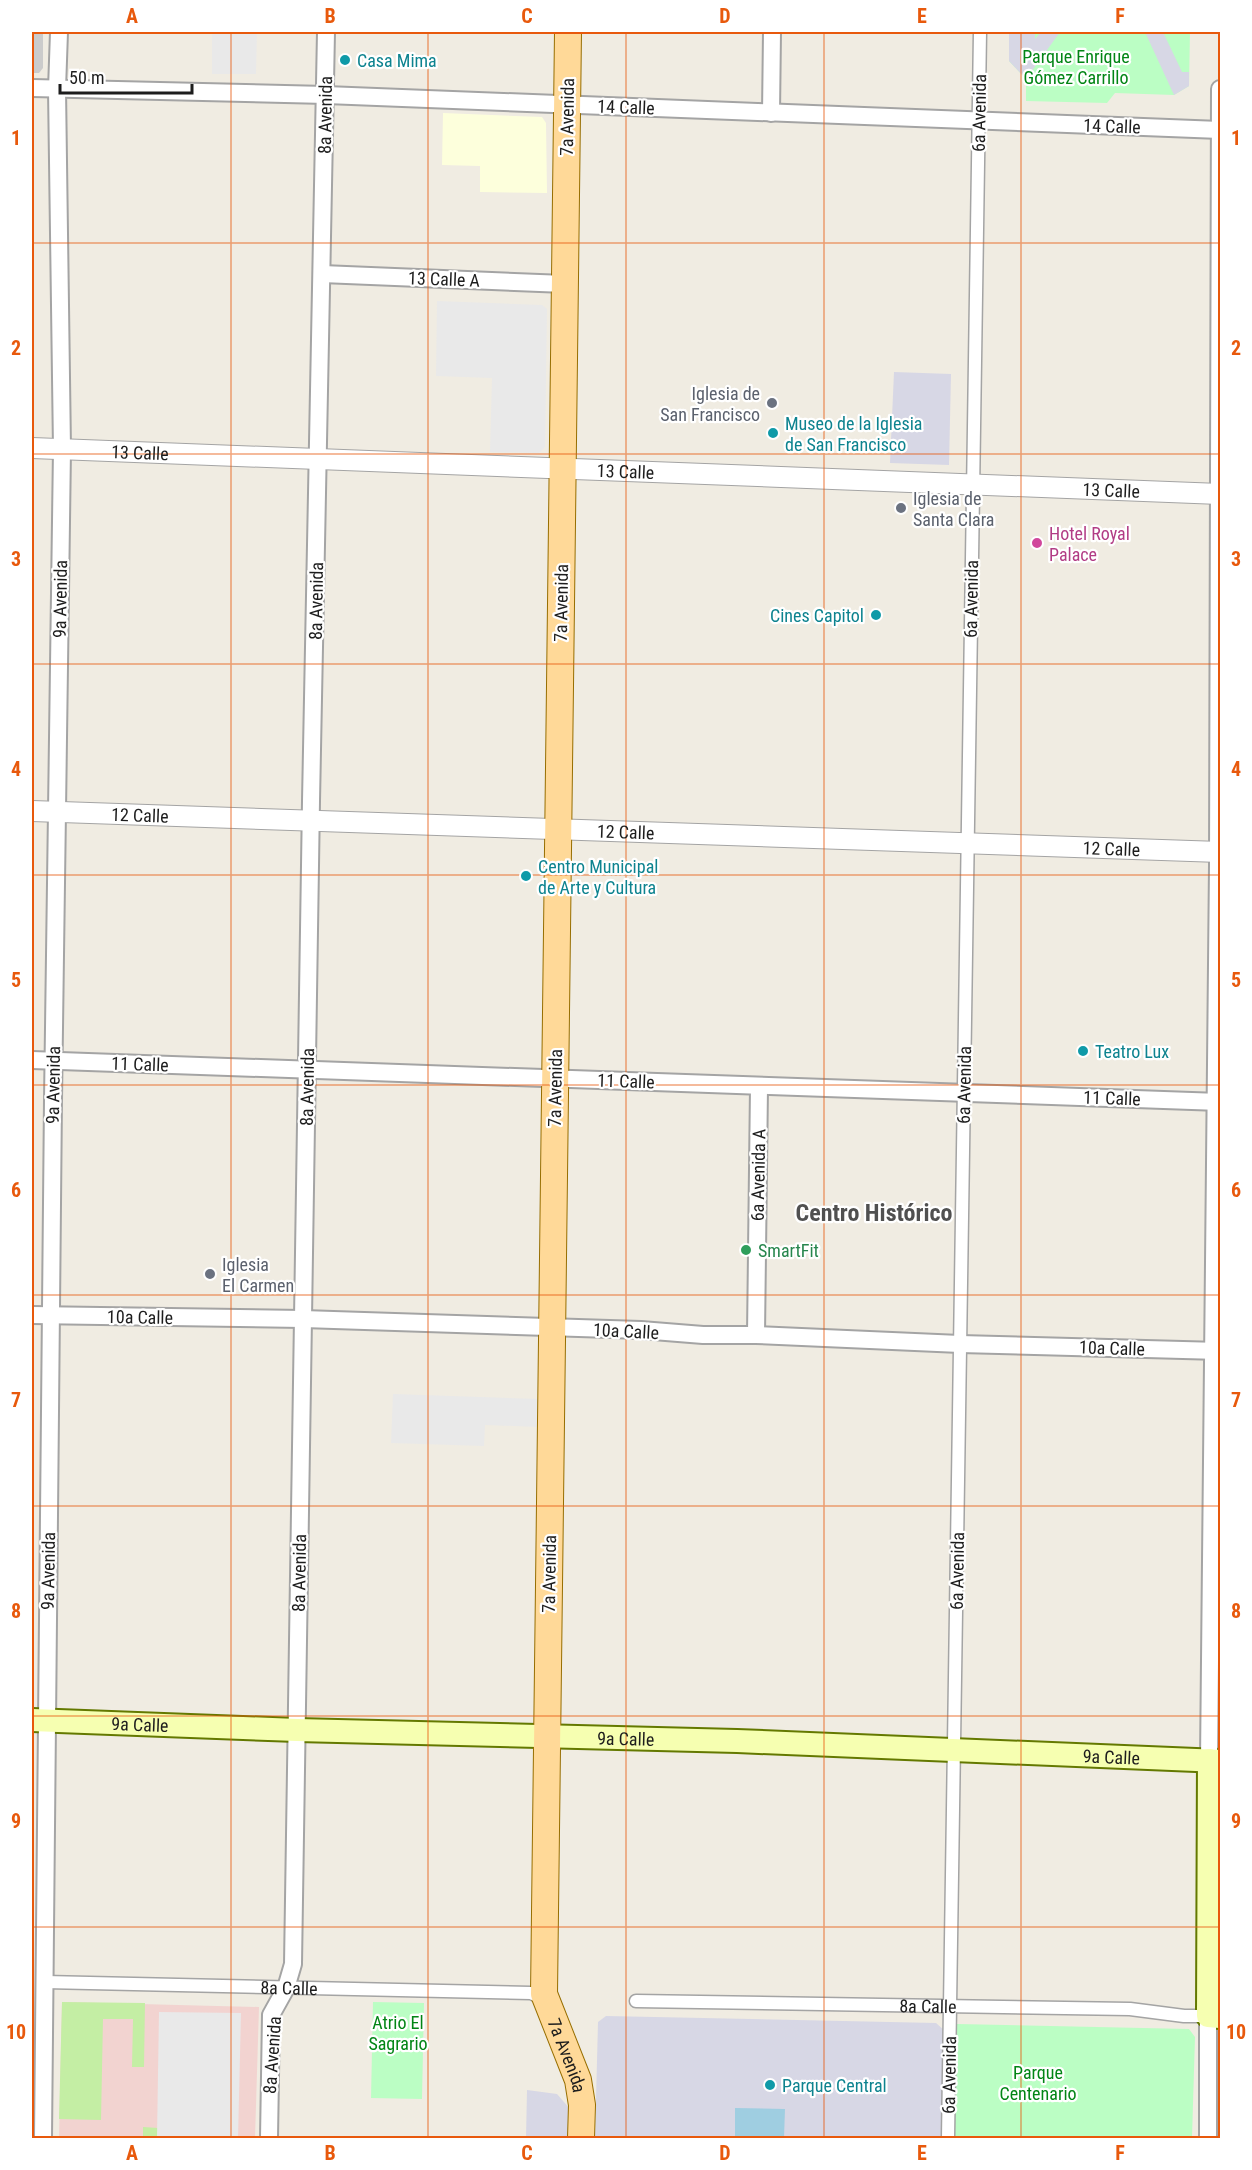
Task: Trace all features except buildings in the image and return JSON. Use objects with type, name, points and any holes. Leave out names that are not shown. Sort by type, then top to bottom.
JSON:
[{"type":"main road","name":"7a Avenida","points":[[568,32],[544,1994],[578,2080],[582,2105],[581,2139]]},
{"type":"main road","name":"9a Calle","points":[[39,1721],[954,1749],[1215,1760]]},
{"type":"main road","points":[[1214,2017],[1215,1760]]},
{"type":"street","name":"9a Avenida","points":[[43,2139],[38,1982],[39,1721],[52,1316],[53,1061],[58,812],[62,449],[57,89],[59,32]]},
{"type":"street","name":"8a Avenida","points":[[269,2139],[272,2015],[286,1988],[293,1964],[326,32]]},
{"type":"street","points":[[771,113],[772,32]]},
{"type":"street","name":"6a Avenida","points":[[948,2139],[980,32]]},
{"type":"street","name":"14 Calle","points":[[32,88],[326,95],[1220,130]]},
{"type":"street","points":[[1215,1760],[1221,89]]},
{"type":"street","name":"13 Calle A","points":[[322,274],[565,284]]},
{"type":"street","name":"13 Calle","points":[[32,448],[1220,494]]},
{"type":"street","name":"12 Calle","points":[[32,811],[1219,852]]},
{"type":"street","name":"11 Calle","points":[[32,1060],[1218,1102]]},
{"type":"street","name":"6a Avenida A","points":[[756,1335],[759,1087]]},
{"type":"street","name":"10a Calle","points":[[32,1315],[303,1319],[641,1330],[703,1335],[756,1335],[960,1344],[1218,1351]]},
{"type":"street","name":"8a Calle","points":[[38,1982],[531,1993],[546,2000]]},
{"type":"street","name":"8a Calle","points":[[636,2001],[1130,2009],[1184,2016],[1214,2017]]},
{"type":"street","points":[[1208,2139],[1214,2017]]},
{"type":"shaded area","points":[[32,32],[43,32],[43,68],[39,73],[32,73]]},
{"type":"shaded area","points":[[212,32],[257,32],[256,74],[212,74]]},
{"type":"shaded area","points":[[1009,32],[1035,32],[1035,39],[1041,32],[1060,32],[1026,79],[1009,61]]},
{"type":"shaded area","points":[[1145,32],[1163,32],[1182,72],[1189,72],[1189,86],[1174,95]]},
{"type":"shaded area","points":[[443,113],[542,117],[546,123],[547,193],[480,192],[480,166],[442,165]]},
{"type":"shaded area","points":[[437,301],[542,305],[547,309],[545,447],[539,453],[490,452],[492,378],[436,376]]},
{"type":"shaded area","points":[[894,372],[951,374],[949,465],[890,463]]},
{"type":"shaded area","points":[[32,1086],[33,1086],[32,1300]]},
{"type":"shaded area","points":[[393,1394],[539,1399],[538,1427],[485,1425],[484,1446],[391,1443]]},
{"type":"shaded area","points":[[62,2002],[259,2007],[255,2138],[59,2138]]},
{"type":"shaded area","points":[[159,2012],[241,2013],[238,2138],[157,2138]]},
{"type":"shaded area","name":"Parque Central","points":[[606,2016],[936,2023],[945,2031],[942,2138],[595,2138],[598,2022]]},
{"type":"shaded area","points":[[527,2090],[557,2094],[570,2109],[569,2138],[526,2138]]},
{"type":"green space","name":"Parque Enrique Gómez Carrillo","points":[[1009,32],[1190,32],[1189,86],[1174,95],[1115,93],[1107,103],[1026,101],[1026,79],[1009,61]]},
{"type":"green space","points":[[62,2002],[145,2003],[144,2067],[132,2067],[133,2019],[103,2019],[101,2120],[59,2119]]},
{"type":"green space","name":"Atrio El Sagrario","points":[[373,2002],[424,2003],[422,2099],[371,2098]]},
{"type":"green space","name":"Parque Centenario","points":[[957,2024],[1189,2029],[1195,2037],[1192,2138],[954,2138]]},
{"type":"green space","points":[[143,2127],[158,2128],[158,2138],[143,2138]]},
{"type":"water","points":[[735,2108],[785,2109],[784,2138],[735,2138]]},
{"type":"place","name":"Casa Mima","points":[[345,60]]},
{"type":"place","name":"Iglesia de San Francisco","points":[[772,403]]},
{"type":"place","name":"Museo de la Iglesia de San Francisco","points":[[773,433]]},
{"type":"place","name":"Iglesia de Santa Clara","points":[[901,508]]},
{"type":"place","name":"Hotel Royal Palace","points":[[1037,543]]},
{"type":"place","name":"Cines Capitol","points":[[876,615]]},
{"type":"place","name":"Centro Municipal de Arte y Cultura","points":[[526,876]]},
{"type":"place","name":"Teatro Lux","points":[[1083,1051]]},
{"type":"place","name":"SmartFit","points":[[746,1250]]},
{"type":"place","name":"Iglesia El Carmen","points":[[210,1274]]},
{"type":"place","name":"Parque Central","points":[[770,2085]]},
{"type":"district","name":"Centro Histórico","points":[[874,1213]]}]
